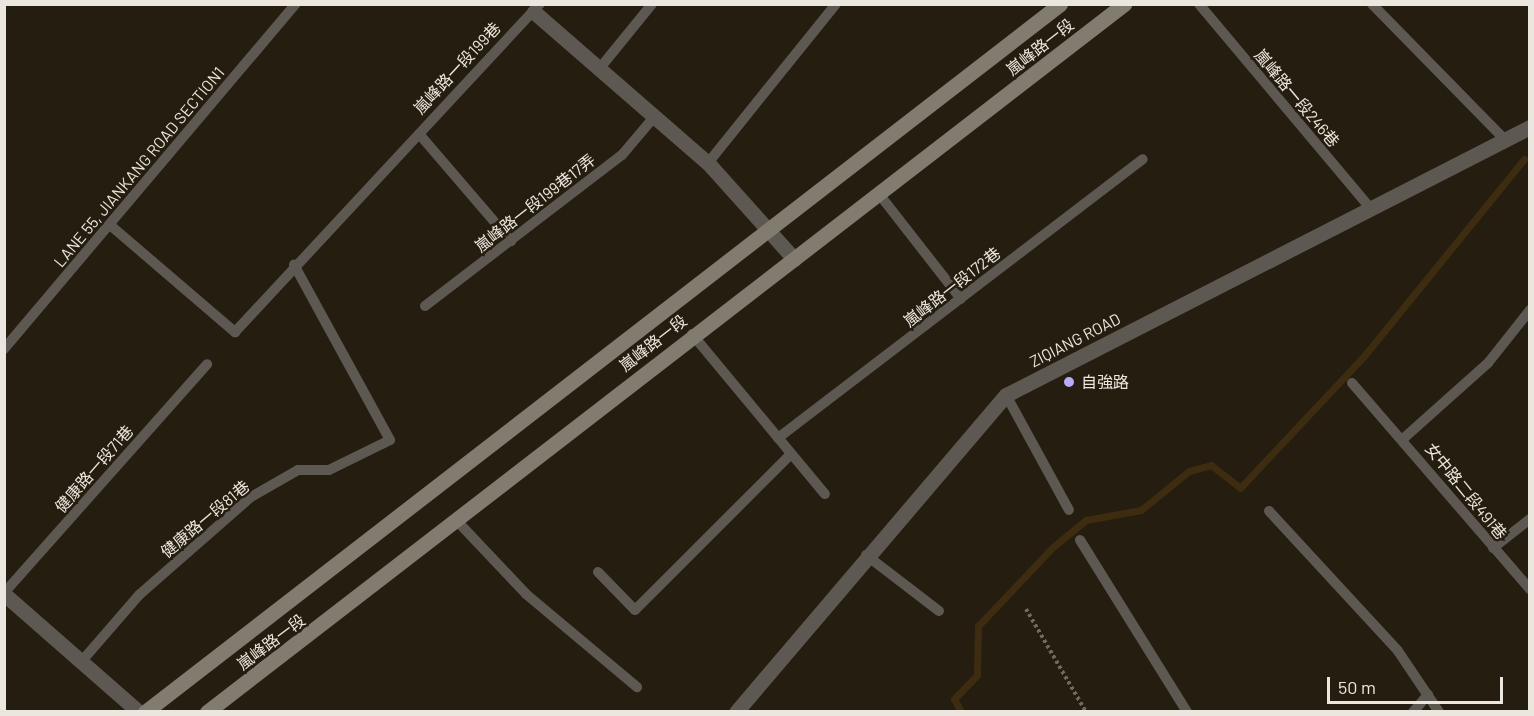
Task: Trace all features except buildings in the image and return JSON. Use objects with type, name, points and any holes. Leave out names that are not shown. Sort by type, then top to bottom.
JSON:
[{"type":"main road","name":"嵐峰路一段","points":[[145,711],[769,226],[1060,4]]},
{"type":"main road","name":"嵐峰路一段","points":[[207,711],[458,522],[692,334],[794,259],[1124,4]]},
{"type":"street","name":"嵐峰路一段199巷","points":[[537,8],[600,68],[708,163],[769,226],[794,259]]},
{"type":"street","name":"ZIQIANG ROAD","points":[[736,711],[866,555],[1006,395],[1530,128]]},
{"type":"street","points":[[4,593],[139,711]]},
{"type":"lane","name":"LANE 55, JIANKANG ROAD SECTION1","points":[[4,348],[296,4]]},
{"type":"lane","points":[[600,68],[652,4]]},
{"type":"lane","points":[[708,163],[836,4]]},
{"type":"lane","name":"嵐峰路一段246巷","points":[[1199,4],[1372,210]]},
{"type":"lane","points":[[1372,4],[1505,140]]},
{"type":"lane","name":"嵐峰路一段199巷","points":[[110,225],[235,332],[294,265],[420,135],[537,8]]},
{"type":"lane","name":"嵐峰路一段199巷17弄","points":[[425,306],[621,155],[655,116]]},
{"type":"lane","points":[[420,135],[512,241]]},
{"type":"lane","name":"嵐峰路一段172巷","points":[[778,438],[1143,159]]},
{"type":"lane","points":[[879,194],[961,299]]},
{"type":"lane","name":"健康路一段81巷","points":[[81,662],[139,595],[251,497],[298,470],[329,470],[390,440],[294,265]]},
{"type":"lane","name":"女中路二段491巷","points":[[1530,310],[1488,363],[1404,438],[1493,548],[1530,589]]},
{"type":"lane","points":[[692,334],[825,494]]},
{"type":"lane","name":"健康路一段71巷","points":[[4,593],[207,364]]},
{"type":"lane","points":[[1352,382],[1404,438]]},
{"type":"lane","points":[[1006,395],[1069,510]]},
{"type":"lane","points":[[598,572],[635,610],[790,454]]},
{"type":"lane","points":[[1269,511],[1398,651],[1439,711]]},
{"type":"lane","points":[[1493,548],[1530,519]]},
{"type":"lane","points":[[458,522],[526,594],[637,687]]},
{"type":"lane","points":[[1080,540],[1187,711]]},
{"type":"lane","points":[[866,555],[939,611]]},
{"type":"lane","points":[[1413,711],[1428,695]]},
{"type":"path","points":[[1026,609],[1086,711]]},
{"type":"waterway","points":[[961,712],[954,699],[977,675],[978,626],[1053,547],[1086,520],[1141,510],[1189,471],[1211,465],[1240,488],[1364,356],[1524,159]]},
{"type":"place","name":"自強路","points":[[1069,382]]}]
